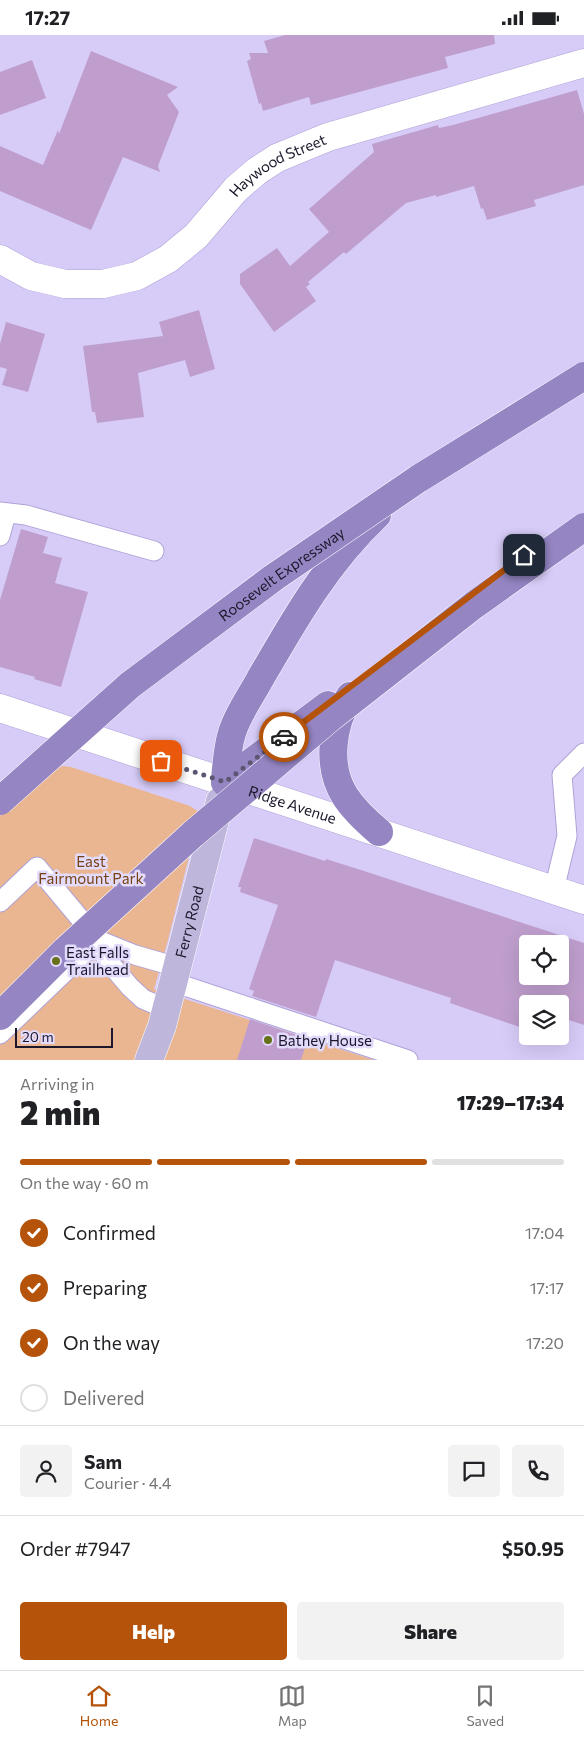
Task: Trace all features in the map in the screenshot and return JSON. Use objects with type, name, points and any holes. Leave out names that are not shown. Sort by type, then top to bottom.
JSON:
[{"type":"highway","points":[[77,733],[188,643],[299,563],[584,377]]},
{"type":"highway","name":"Roosevelt Expressway","points":[[0,801],[130,685],[272,578],[418,479],[584,377]]},
{"type":"highway","points":[[225,782],[227,755],[232,731],[278,649],[312,591],[334,561],[359,532],[386,507]]},
{"type":"highway","points":[[225,782],[524,555],[584,514]]},
{"type":"highway","points":[[0,1016],[66,950],[193,834],[331,717],[474,605],[584,527]]},
{"type":"highway","points":[[360,680],[345,703],[337,725],[333,749],[335,771],[348,801],[379,833]]},
{"type":"main road","points":[[0,796],[77,733]]},
{"type":"main road","name":"Ferry Road","points":[[149,1060],[162,1026],[225,782]]},
{"type":"street","name":"Haywood Street","points":[[0,259],[31,276],[65,284],[103,284],[137,276],[168,259],[196,236],[236,189],[257,171],[277,158],[328,137],[584,63]]},
{"type":"street","name":"Ridge Avenue","points":[[0,708],[584,900]]},
{"type":"lane","points":[[0,536],[3,513],[26,515],[154,551]]},
{"type":"lane","points":[[554,890],[567,836],[562,775],[584,753]]},
{"type":"lane","points":[[0,902],[36,867],[98,940],[107,960],[130,987],[143,999],[166,1009]]},
{"type":"lane","points":[[98,940],[135,955],[175,975],[408,1060]]},
{"type":"lane","points":[[0,1034],[98,940]]},
{"type":"green space","name":"East Fairmount Park","points":[[63,766],[190,806],[200,813],[154,989],[374,1060],[0,1060],[0,816],[58,768]]},
{"type":"building","points":[[285,35],[494,35],[495,44],[445,57],[448,68],[311,105],[309,97],[263,111],[261,103],[259,104],[247,61],[251,59],[249,53],[268,53],[264,41]]},
{"type":"building","points":[[91,51],[178,87],[167,95],[179,112],[158,166],[160,172],[123,157],[91,230],[0,191],[0,146],[43,165],[58,130],[59,134]]},
{"type":"building","points":[[32,60],[46,98],[0,115],[0,72]]},
{"type":"building","points":[[577,90],[584,114],[584,185],[534,200],[536,206],[487,220],[483,208],[481,209],[474,186],[406,203],[346,254],[344,252],[308,282],[310,284],[306,287],[316,301],[274,332],[240,284],[240,274],[277,248],[290,266],[329,232],[309,209],[374,152],[372,144],[438,125],[439,128],[453,125]]},
{"type":"building","points":[[199,310],[215,369],[190,377],[185,360],[138,373],[144,417],[97,423],[95,412],[92,412],[83,346],[163,336],[159,322]]},
{"type":"building","points":[[6,322],[45,334],[28,392],[2,385],[7,369],[0,367],[0,344]]},
{"type":"building","points":[[21,529],[48,537],[43,553],[62,558],[55,583],[88,592],[61,687],[0,667],[0,600]]},
{"type":"building","points":[[254,838],[325,861],[326,859],[364,871],[560,935],[519,935],[519,985],[569,985],[569,938],[584,943],[584,1025],[569,1020],[569,995],[519,995],[519,1027],[450,1003],[451,998],[335,960],[316,1017],[252,996],[254,991],[249,989],[278,905],[240,892],[241,887],[238,887]]},
{"type":"building","name":"Bathey House","points":[[250,1019],[308,1039],[301,1060],[237,1060]]},
{"type":"way so far","points":[[161,761],[225,782],[284,737]]},
{"type":"place","name":"East Falls Trailhead","points":[[56,961]]},
{"type":"place","name":"Bathey House","points":[[268,1040]]},
{"type":"route","points":[[284,737],[524,555]]}]
